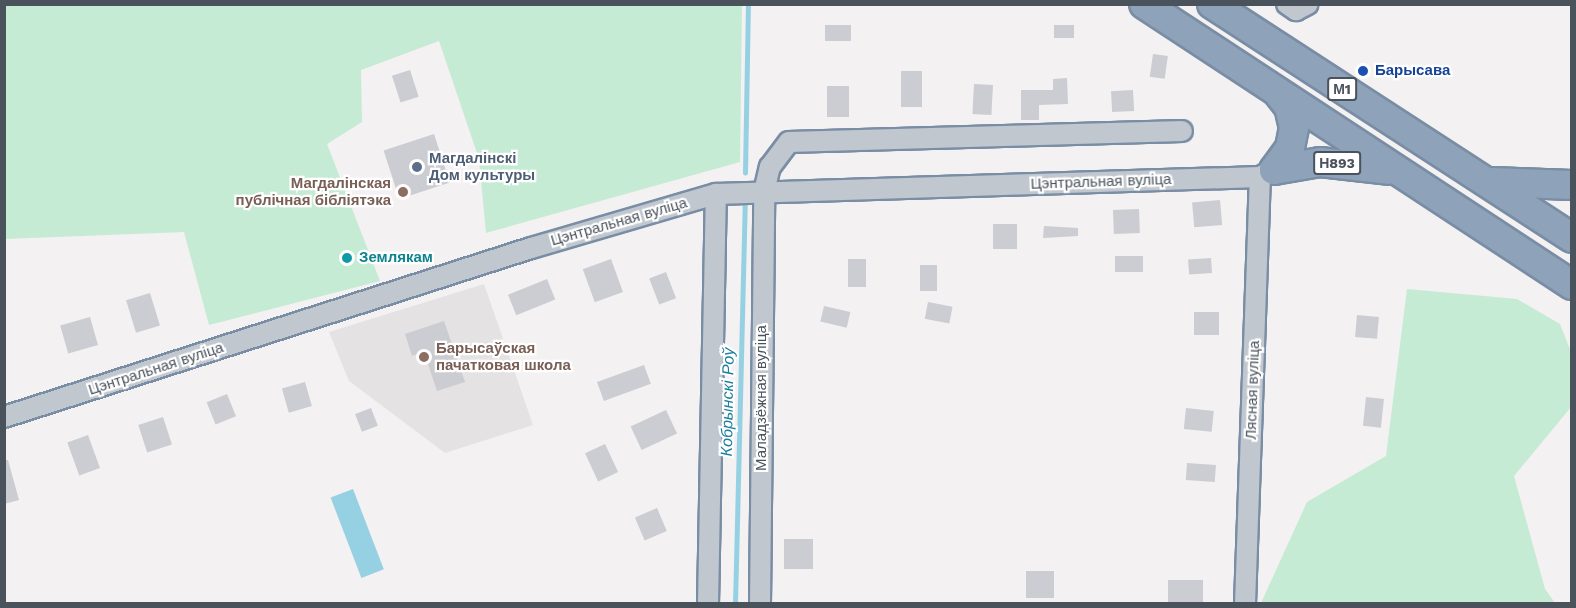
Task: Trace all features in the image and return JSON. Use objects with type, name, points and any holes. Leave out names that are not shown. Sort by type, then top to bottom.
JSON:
[{"type":"highway","name":"М1","points":[[1144,4],[1572,285]]},
{"type":"highway","name":"М1","points":[[1231,10],[1572,238]]},
{"type":"highway","points":[[1267,173],[1290,148],[1294,128],[1289,107],[1279,94]]},
{"type":"highway","name":"Н893","points":[[1267,173],[1320,162],[1400,172]]},
{"type":"highway","points":[[1484,181],[1518,186],[1572,185]]},
{"type":"street","points":[[1287,4],[1296,10],[1308,4]]},
{"type":"street","name":"Маладзёжная вуліца","points":[[760,603],[764,192],[770,167],[789,142],[1182,131]]},
{"type":"street","name":"Цэнтральная вуліца","points":[[4,417],[531,248],[716,194],[1267,173]]},
{"type":"street","name":"Лясная вуліца","points":[[1245,603],[1267,173]]},
{"type":"street","points":[[708,603],[716,194]]},
{"type":"shaded area","name":"Барысаўская пачатковая школа","points":[[484,284],[533,425],[445,453],[349,381],[329,332]]},
{"type":"green space","points":[[4,5],[742,5],[740,162],[486,233],[479,159],[439,41],[361,70],[362,122],[327,144],[380,281],[209,325],[184,232],[5,239]]},
{"type":"green space","points":[[1407,289],[1517,299],[1560,324],[1571,352],[1571,407],[1514,476],[1545,589],[1555,603],[1261,603],[1307,502],[1386,456]]},
{"type":"water","points":[[353,489],[384,569],[361,578],[331,498]]},
{"type":"building","points":[[825,25],[851,25],[851,41],[825,41]]},
{"type":"building","points":[[1054,25],[1074,25],[1074,38],[1054,38]]},
{"type":"building","points":[[1153,54],[1168,56],[1165,79],[1150,77]]},
{"type":"building","points":[[410,70],[419,97],[401,103],[392,76]]},
{"type":"building","points":[[901,71],[922,71],[922,107],[901,107]]},
{"type":"building","points":[[1067,78],[1068,104],[1039,105],[1039,120],[1021,120],[1021,90],[1053,90],[1053,79]]},
{"type":"building","points":[[974,84],[993,85],[991,115],[972,114]]},
{"type":"building","points":[[827,86],[849,86],[849,117],[827,117]]},
{"type":"building","points":[[1133,90],[1134,111],[1112,112],[1111,91]]},
{"type":"building","name":"Магдалінскі Дом культуры","points":[[434,134],[450,183],[399,199],[384,150]]},
{"type":"building","points":[[1220,200],[1222,225],[1194,227],[1192,202]]},
{"type":"building","points":[[1139,209],[1140,233],[1114,234],[1113,210]]},
{"type":"building","points":[[993,224],[1017,224],[1017,249],[993,249]]},
{"type":"building","points":[[1044,226],[1078,228],[1078,236],[1043,238]]},
{"type":"building","points":[[1115,256],[1143,256],[1143,272],[1115,272]]},
{"type":"building","points":[[1211,258],[1212,273],[1189,275],[1188,260]]},
{"type":"building","points":[[611,259],[623,292],[595,302],[583,269]]},
{"type":"building","points":[[848,259],[866,259],[866,287],[848,287]]},
{"type":"building","points":[[920,265],[937,265],[937,291],[920,291]]},
{"type":"building","points":[[666,272],[676,298],[659,305],[649,278]]},
{"type":"building","points":[[547,279],[555,299],[516,315],[508,295]]},
{"type":"building","points":[[150,293],[160,326],[136,333],[126,300]]},
{"type":"building","points":[[928,302],[953,307],[949,323],[925,319]]},
{"type":"building","points":[[824,306],[850,312],[847,328],[820,322]]},
{"type":"building","points":[[1194,312],[1219,312],[1219,335],[1194,335]]},
{"type":"building","points":[[1357,315],[1379,317],[1377,339],[1355,337]]},
{"type":"building","points":[[90,317],[98,345],[68,353],[60,326]]},
{"type":"building","points":[[444,321],[465,382],[437,391],[424,352],[412,356],[405,334]]},
{"type":"building","points":[[644,365],[651,384],[604,401],[597,382]]},
{"type":"building","points":[[305,382],[312,406],[289,413],[282,389]]},
{"type":"building","points":[[227,394],[236,416],[216,424],[207,402]]},
{"type":"building","points":[[1366,397],[1384,399],[1381,428],[1363,426]]},
{"type":"building","points":[[371,408],[378,426],[362,432],[355,414]]},
{"type":"building","points":[[1186,408],[1214,411],[1212,432],[1184,429]]},
{"type":"building","points":[[666,410],[677,434],[642,450],[631,426]]},
{"type":"building","points":[[163,417],[172,445],[147,453],[138,425]]},
{"type":"building","points":[[88,435],[100,468],[79,475],[67,443]]},
{"type":"building","points":[[605,444],[618,472],[598,481],[585,453]]},
{"type":"building","points":[[4,460],[8,460],[19,500],[4,504]]},
{"type":"building","points":[[1187,463],[1216,465],[1215,482],[1186,480]]},
{"type":"building","points":[[657,508],[667,531],[645,540],[635,517]]},
{"type":"building","points":[[784,539],[813,539],[813,569],[784,569]]},
{"type":"building","points":[[1026,571],[1054,571],[1054,598],[1026,598]]},
{"type":"building","points":[[1168,580],[1203,580],[1203,603],[1168,603]]},
{"type":"waterway","name":"Кобрынскі Роў","points":[[745,173],[748,4]]},
{"type":"waterway","name":"Кобрынскі Роў","points":[[735,604],[745,200]]},
{"type":"place","name":"Барысава","points":[[1363,71]]},
{"type":"place","name":"Магдалінскі Дом культуры","points":[[417,167]]},
{"type":"place","name":"Магдалінская публічная бібліятэка","points":[[403,192]]},
{"type":"place","name":"Землякам","points":[[347,258]]},
{"type":"place","name":"Барысаўская пачатковая школа","points":[[424,357]]}]
